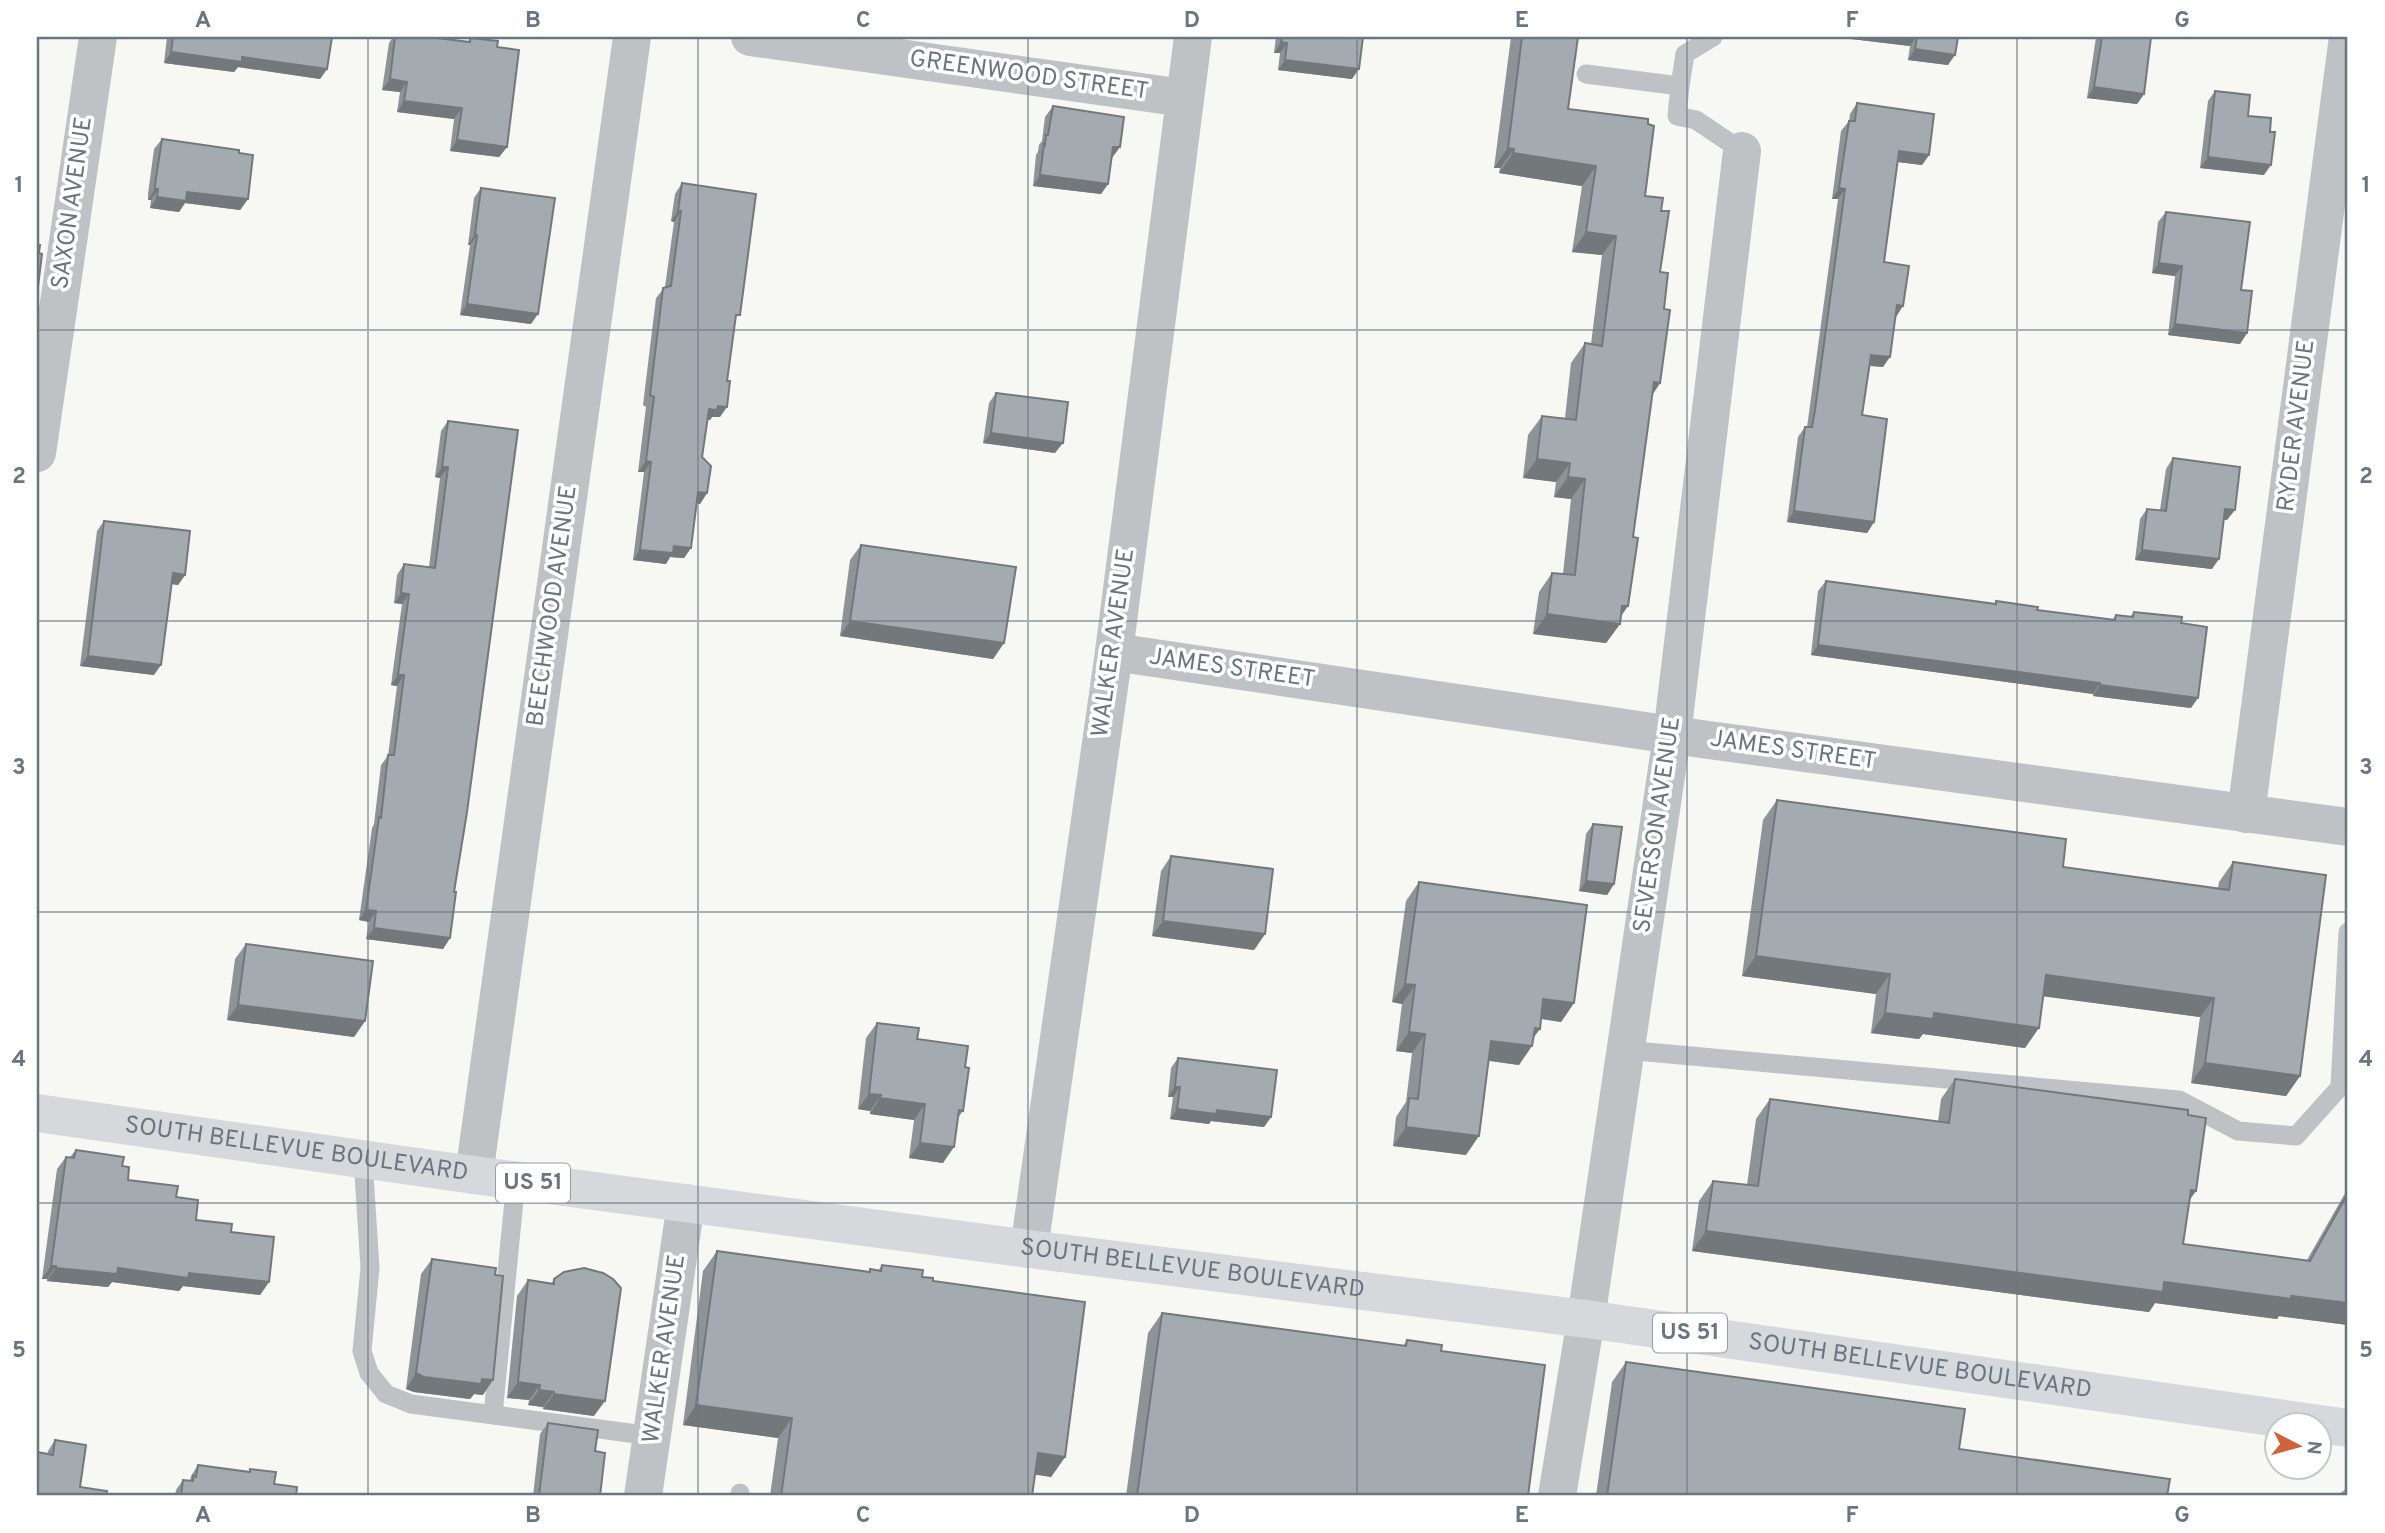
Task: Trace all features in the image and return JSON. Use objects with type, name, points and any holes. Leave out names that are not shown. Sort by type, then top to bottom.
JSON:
[{"type":"main road","name":"SOUTH BELLEVUE BOULEVARD","points":[[37,1113],[516,1181],[1029,1249],[1586,1318],[2348,1428]]},
{"type":"street","name":"SAXON AVENUE","points":[[37,453],[98,37]]},
{"type":"street","name":"BEECHWOOD AVENUE","points":[[474,1175],[632,37]]},
{"type":"street","name":"GREENWOOD STREET","points":[[750,37],[1184,98]]},
{"type":"street","name":"WALKER AVENUE","points":[[1029,1249],[1114,652],[1194,37]]},
{"type":"street","name":"RYDER AVENUE","points":[[2246,814],[2348,37]]},
{"type":"street","name":"SEVERSON AVENUE","points":[[1557,1496],[1672,735],[1742,151]]},
{"type":"street","name":"JAMES STREET","points":[[1114,652],[1672,735],[2348,827]]},
{"type":"street","name":"WALKER AVENUE","points":[[643,1496],[686,1203]]},
{"type":"lane","points":[[1713,37],[1685,54],[1676,116],[1696,120],[1742,151]]},
{"type":"lane","points":[[1586,74],[1680,86]]},
{"type":"lane","points":[[1625,1050],[2179,1100],[2238,1131],[2296,1136],[2340,1087],[2348,932]]},
{"type":"lane","points":[[363,1159],[370,1268],[362,1351],[369,1373],[386,1394],[411,1404],[652,1436]]},
{"type":"lane","points":[[493,1415],[516,1181]]},
{"type":"building","points":[[173,37],[332,37],[327,69],[242,57],[242,62],[171,52]]},
{"type":"building","points":[[395,37],[429,37],[470,42],[470,38],[498,41],[497,47],[519,50],[507,147],[457,140],[462,108],[404,101],[407,82],[390,79]]},
{"type":"building","points":[[1282,37],[1363,37],[1359,69],[1285,60],[1287,43],[1281,42]]},
{"type":"building","points":[[1522,37],[1578,37],[1568,109],[1648,119],[1648,124],[1654,126],[1645,196],[1663,198],[1661,211],[1669,211],[1660,272],[1668,273],[1664,309],[1670,310],[1660,383],[1654,382],[1633,537],[1638,538],[1628,606],[1622,606],[1620,624],[1547,614],[1552,573],[1575,575],[1585,479],[1568,477],[1570,463],[1537,459],[1542,416],[1576,420],[1585,343],[1602,346],[1616,236],[1586,232],[1596,166],[1513,153],[1514,149],[1508,148]]},
{"type":"building","points":[[1917,37],[1958,37],[1955,55],[1915,49]]},
{"type":"building","points":[[2102,37],[2151,37],[2144,94],[2094,87]]},
{"type":"building","points":[[2215,91],[2250,95],[2248,116],[2271,118],[2270,132],[2275,132],[2271,165],[2208,157]]},
{"type":"building","points":[[1857,103],[1934,114],[1929,155],[1899,151],[1884,262],[1909,266],[1903,306],[1897,305],[1890,357],[1871,355],[1862,415],[1887,419],[1874,522],[1794,511],[1805,427],[1812,427],[1815,410],[1845,189],[1839,188],[1849,121],[1855,121]]},
{"type":"building","points":[[1053,106],[1124,117],[1120,147],[1113,147],[1108,184],[1040,175]]},
{"type":"building","points":[[162,139],[239,150],[239,153],[253,155],[248,199],[187,192],[186,201],[157,197],[158,189],[155,189],[155,184]]},
{"type":"building","points":[[682,183],[756,194],[740,315],[736,315],[727,381],[730,381],[727,407],[709,409],[702,457],[711,466],[707,493],[698,492],[691,548],[674,546],[673,553],[640,550],[651,462],[646,461],[654,397],[650,395],[663,288],[671,286]]},
{"type":"building","points":[[481,188],[555,198],[538,314],[467,304]]},
{"type":"building","points":[[2166,212],[2250,222],[2241,290],[2252,291],[2247,333],[2175,324],[2182,266],[2159,263]]},
{"type":"building","points":[[37,245],[40,245],[39,253],[42,254],[37,295]]},
{"type":"building","points":[[996,393],[1068,402],[1063,443],[991,433]]},
{"type":"building","points":[[448,421],[518,430],[454,892],[450,938],[374,928],[376,911],[366,910],[388,755],[394,755],[404,675],[398,675],[409,594],[401,593],[404,564],[435,568],[448,467],[442,467]]},
{"type":"building","points":[[2173,458],[2240,467],[2235,510],[2225,509],[2219,559],[2142,550],[2147,509],[2166,511]]},
{"type":"building","points":[[104,521],[190,531],[185,575],[173,573],[161,665],[88,656]]},
{"type":"building","points":[[861,545],[1016,567],[1004,643],[850,621]]},
{"type":"building","points":[[1826,581],[1996,604],[1996,601],[2038,607],[2037,610],[2115,620],[2116,615],[2133,617],[2134,612],[2182,617],[2181,623],[2207,627],[2198,698],[1818,645]]},
{"type":"building","points":[[1777,800],[2066,839],[2063,867],[2229,890],[2233,862],[2326,875],[2300,1076],[2205,1063],[2214,998],[2046,975],[2039,1028],[1934,1013],[1933,1019],[1885,1013],[1890,974],[1756,956]]},
{"type":"building","points":[[1593,824],[1622,827],[1614,884],[1586,881]]},
{"type":"building","points":[[1171,856],[1273,869],[1265,934],[1163,921]]},
{"type":"building","points":[[1419,882],[1587,905],[1574,1003],[1543,999],[1540,1029],[1535,1028],[1532,1046],[1491,1041],[1479,1136],[1406,1127],[1409,1098],[1418,1099],[1425,1034],[1409,1032],[1415,985],[1405,984]]},
{"type":"building","points":[[246,944],[373,961],[365,1021],[238,1005]]},
{"type":"building","points":[[877,1023],[919,1028],[917,1039],[968,1046],[965,1067],[969,1068],[963,1111],[959,1110],[954,1147],[920,1143],[925,1104],[869,1094]]},
{"type":"building","points":[[1178,1058],[1277,1070],[1271,1117],[1217,1110],[1216,1114],[1177,1109],[1180,1087],[1175,1087]]},
{"type":"building","points":[[1955,1079],[2188,1110],[2188,1115],[2206,1118],[2196,1191],[2191,1190],[2183,1244],[2310,1261],[2348,1193],[2348,1303],[2291,1296],[2291,1299],[2164,1282],[2163,1292],[1706,1231],[1713,1181],[1758,1186],[1770,1099],[1949,1123]]},
{"type":"building","points":[[76,1150],[124,1157],[122,1166],[129,1167],[128,1180],[178,1186],[176,1197],[198,1200],[196,1220],[232,1224],[231,1232],[274,1237],[269,1282],[189,1273],[188,1278],[118,1268],[117,1274],[51,1266],[66,1157],[74,1158]]},
{"type":"building","points":[[717,1251],[870,1272],[870,1269],[881,1271],[882,1265],[923,1270],[922,1277],[933,1278],[933,1281],[1085,1302],[1065,1457],[1038,1453],[1032,1496],[781,1496],[792,1418],[696,1405]]},
{"type":"building","points":[[432,1259],[496,1268],[495,1275],[503,1276],[493,1380],[482,1379],[481,1384],[424,1377],[416,1373]]},
{"type":"building","points":[[584,1268],[603,1273],[621,1288],[605,1401],[554,1394],[539,1390],[540,1385],[518,1382],[528,1280],[554,1284],[554,1279],[564,1272]]},
{"type":"building","points":[[1162,1313],[1406,1346],[1407,1340],[1442,1345],[1441,1351],[1545,1365],[1528,1496],[1137,1496]]},
{"type":"building","points":[[1626,1362],[1965,1409],[1959,1449],[2170,1479],[2167,1496],[1607,1496]]},
{"type":"building","points":[[548,1423],[598,1430],[595,1451],[605,1453],[600,1496],[539,1496]]},
{"type":"building","points":[[55,1440],[86,1445],[80,1487],[107,1491],[106,1496],[37,1496],[37,1452],[53,1455]]},
{"type":"building","points":[[198,1465],[250,1472],[250,1469],[276,1472],[274,1484],[297,1487],[296,1496],[181,1496],[183,1480],[193,1481]]},
{"type":"railway","points":[[2341,1496],[2348,1490]]}]
